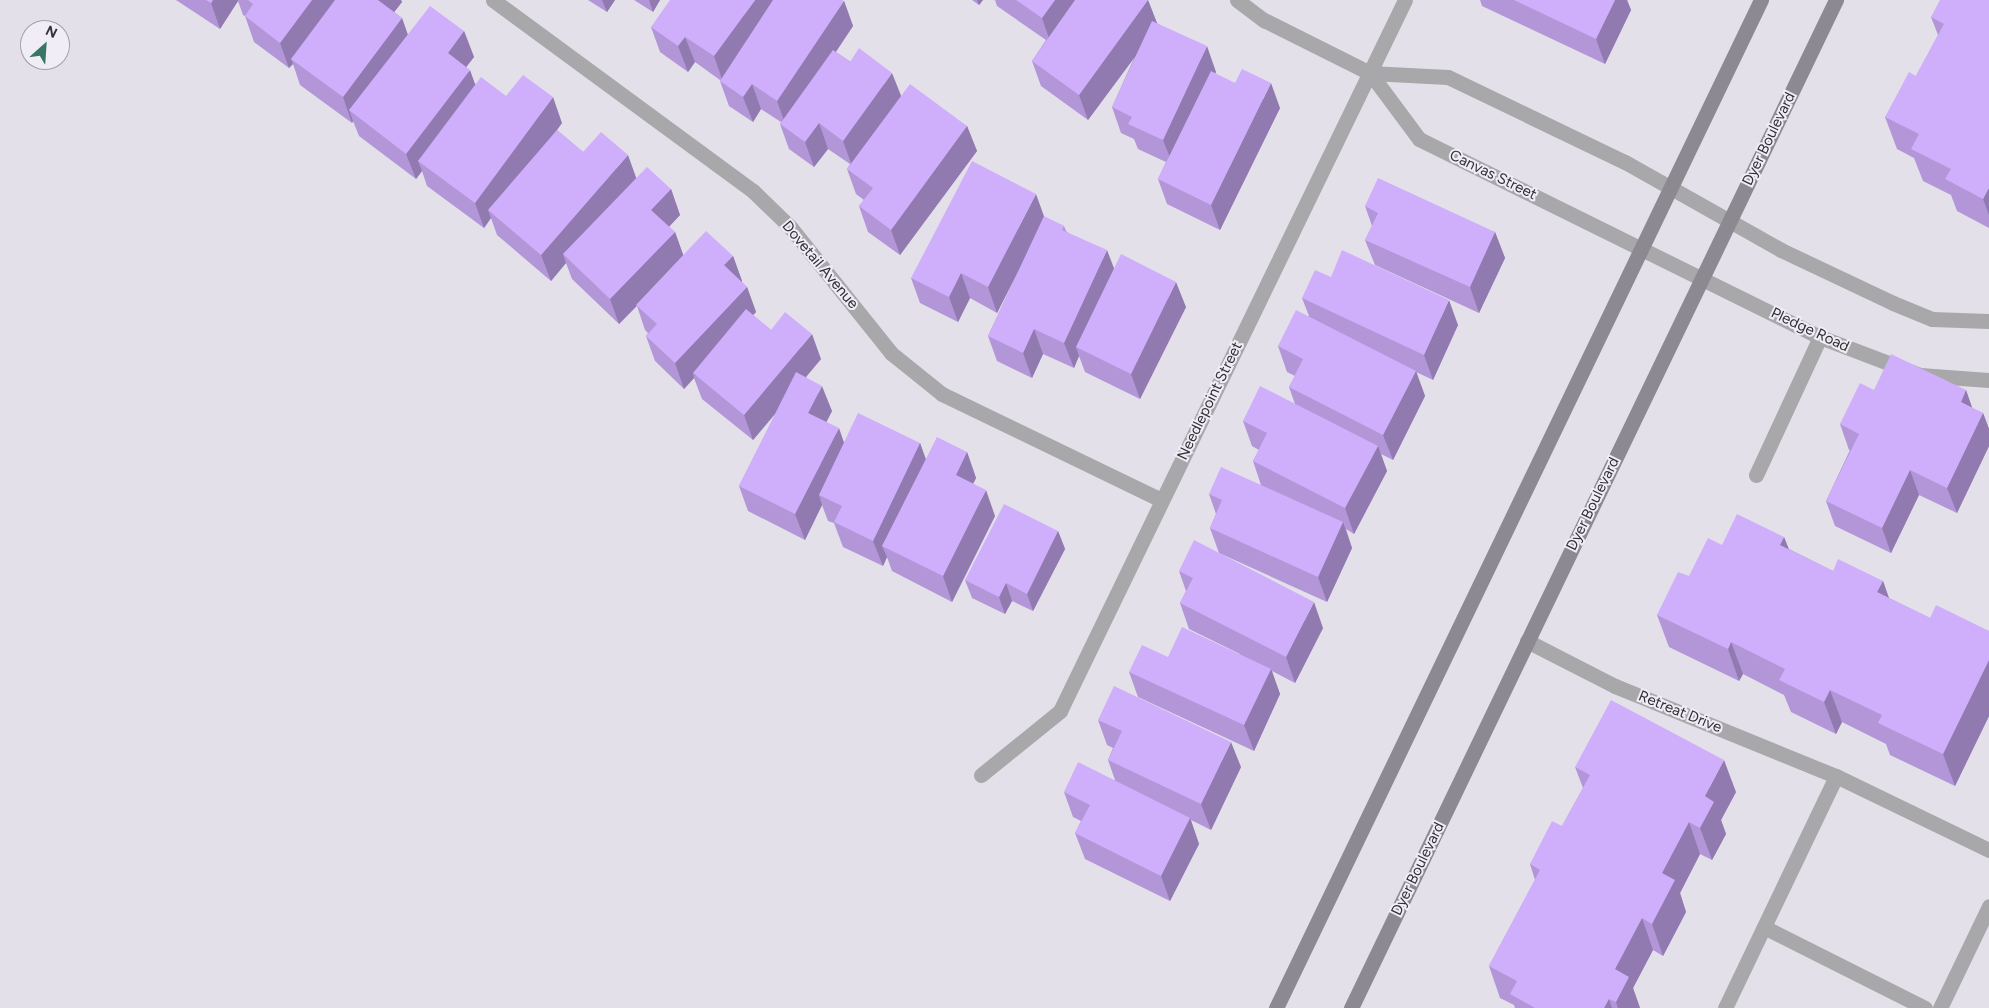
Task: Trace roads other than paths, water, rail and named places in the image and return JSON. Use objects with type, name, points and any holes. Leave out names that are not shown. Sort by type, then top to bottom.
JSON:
[{"type":"main road","points":[[1276,1008],[1761,0]]},
{"type":"main road","name":"Dyer Boulevard","points":[[1351,1008],[1701,277],[1836,0]]},
{"type":"street","name":"Dovetail Avenue","points":[[493,0],[753,191],[791,228],[891,353],[942,394],[1161,500]]},
{"type":"street","name":"Canvas Street","points":[[1237,0],[1264,20],[1370,73],[1448,77],[1625,162],[1670,187]]},
{"type":"street","name":"Needlepoint Street","points":[[981,775],[1060,711],[1405,0]]},
{"type":"street","name":"Canvas Street","points":[[1370,73],[1419,139],[1642,247]]},
{"type":"street","points":[[1670,187],[1841,279],[1932,319],[1989,321]]},
{"type":"street","name":"Pledge Road","points":[[1642,247],[1820,337],[1920,375],[1989,380]]},
{"type":"street","points":[[1756,475],[1820,337]]},
{"type":"street","name":"Retreat Drive","points":[[1527,641],[1614,686],[1836,776],[1989,850]]},
{"type":"street","points":[[1725,1008],[1836,776]]},
{"type":"street","points":[[1940,1008],[1989,906]]},
{"type":"street","points":[[1764,927],[1925,1008]]}]
